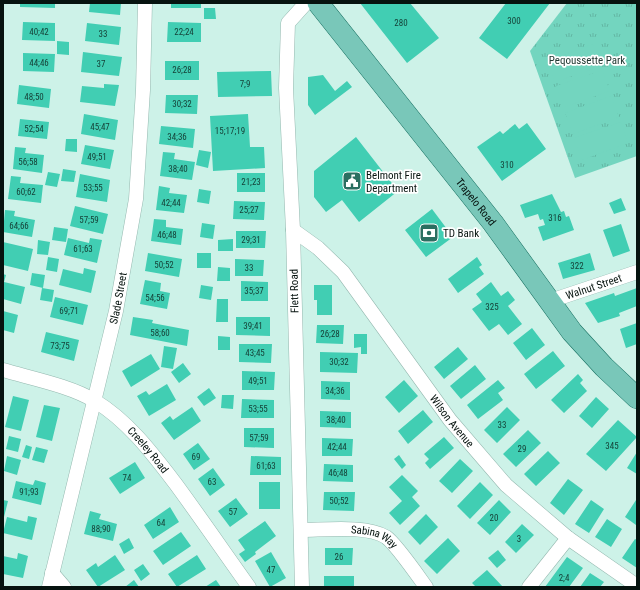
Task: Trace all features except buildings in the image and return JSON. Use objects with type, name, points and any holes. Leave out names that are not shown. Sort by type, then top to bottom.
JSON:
[{"type":"main road","name":"Trapelo Road","points":[[318,3],[493,223],[572,332],[604,368],[637,398]]},
{"type":"street","name":"Slade Street","points":[[49,587],[116,311],[136,199],[143,90],[145,3]]},
{"type":"street","name":"Flett Road","points":[[302,587],[293,230],[286,88],[288,23],[306,3]]},
{"type":"street","name":"Wilson Avenue","points":[[293,230],[318,248],[343,272],[450,420],[506,484],[568,538],[637,586]]},
{"type":"street","name":"Walnut Street","points":[[550,301],[637,272]]},
{"type":"street","name":"Creeley Road","points":[[3,370],[73,391],[94,400],[118,418],[147,446],[249,587]]},
{"type":"street","name":"Sabina Way","points":[[301,530],[354,530],[377,533],[387,538],[426,587]]},
{"type":"street","points":[[529,587],[568,538]]},
{"type":"street","points":[[52,572],[64,587]]},
{"type":"green space","name":"Peqoussette Park","points":[[567,3],[637,3],[637,156],[575,178],[530,51]]},
{"type":"green space","points":[[593,44],[601,66],[555,82],[547,61]]},
{"type":"green space","points":[[602,70],[610,91],[564,107],[556,86]]},
{"type":"green space","points":[[611,96],[619,117],[573,134],[565,113]]},
{"type":"green space","points":[[621,122],[628,143],[582,160],[574,138]]},
{"type":"place","name":"Belmont Fire Department","points":[[352,181]]},
{"type":"place","name":"TD Bank","points":[[429,233]]}]
